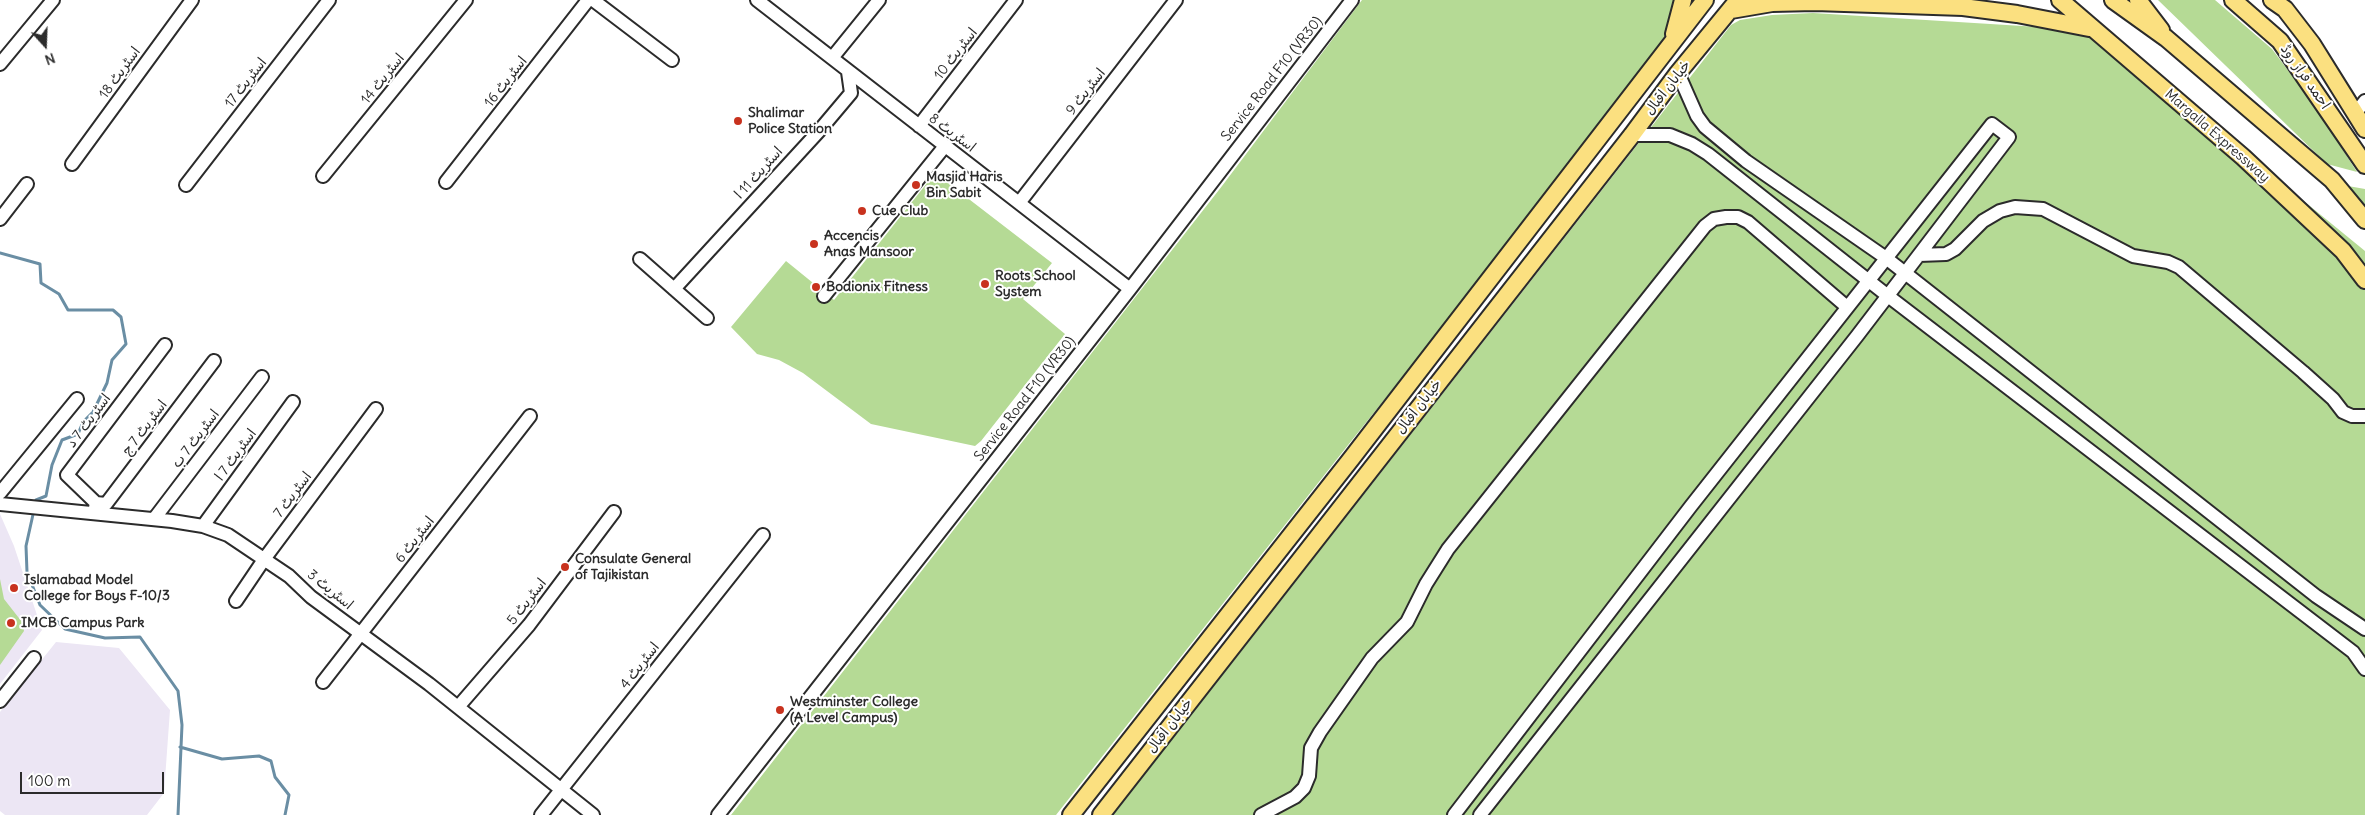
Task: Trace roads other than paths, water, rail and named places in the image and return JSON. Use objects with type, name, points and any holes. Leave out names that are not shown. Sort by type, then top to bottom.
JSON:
[{"type":"main road","points":[[1673,39],[1683,0]]},
{"type":"main road","name":"خیابان اقبال","points":[[1071,815],[1357,451],[1673,39],[1705,0]]},
{"type":"main road","name":"Margalla Expressway","points":[[2060,0],[2243,157],[2344,251],[2365,280]]},
{"type":"main road","points":[[2114,0],[2166,38],[2332,180],[2365,220]]},
{"type":"main road","points":[[2138,0],[2166,38]]},
{"type":"main road","name":"احمد فراز روڈ","points":[[2232,0],[2280,41],[2365,165]]},
{"type":"main road","name":"احمد فراز روڈ","points":[[2272,0],[2285,9],[2360,108],[2365,129]]},
{"type":"main road","points":[[1735,5],[1815,2],[1963,7],[2017,14],[2091,28]]},
{"type":"main road","name":"خیابان اقبال","points":[[1101,815],[1678,73],[1735,5]]},
{"type":"street","points":[[0,64],[53,0]]},
{"type":"street","name":"اسٹریٹ 18","points":[[72,164],[192,0]]},
{"type":"street","name":"اسٹریٹ 17","points":[[186,185],[329,0]]},
{"type":"street","name":"اسٹریٹ 14","points":[[323,176],[466,0]]},
{"type":"street","name":"اسٹریٹ 16","points":[[446,182],[588,0]]},
{"type":"street","points":[[593,0],[672,60]]},
{"type":"street","name":"اسٹریٹ 8","points":[[757,0],[1130,289]]},
{"type":"street","points":[[832,58],[879,0]]},
{"type":"street","name":"اسٹریٹ 10","points":[[919,126],[1016,0]]},
{"type":"street","name":"اسٹریٹ 9","points":[[1019,203],[1176,0]]},
{"type":"street","name":"Service Road F10 (VR30)","points":[[718,815],[1130,289],[1352,0]]},
{"type":"street","name":"اسٹریٹ 11 ا","points":[[674,289],[819,131],[851,93],[848,72]]},
{"type":"street","points":[[1678,73],[1691,106],[1705,127],[1746,162],[1886,258],[2316,596],[2365,629]]},
{"type":"street","points":[[1454,815],[1868,280],[1992,124],[2009,137],[1888,296],[1480,815]]},
{"type":"street","points":[[1632,134],[1670,135],[1692,144],[2352,652],[2365,669]]},
{"type":"street","points":[[824,296],[945,146]]},
{"type":"street","points":[[0,219],[27,184]]},
{"type":"street","points":[[1919,255],[1946,254],[1955,249],[1983,221],[2000,210],[2015,207],[2043,209],[2134,256],[2168,262],[2179,267],[2303,372],[2343,412],[2352,416],[2365,416]]},
{"type":"street","points":[[1260,815],[1295,797],[1304,788],[1309,776],[1311,748],[1320,732],[1372,658],[1407,622],[1426,584],[1448,549],[1704,226],[1714,219],[1726,217],[1738,217],[1748,222],[1847,307]]},
{"type":"street","points":[[640,259],[707,318]]},
{"type":"street","name":"اسٹریٹ 7 د","points":[[95,508],[67,475],[165,345]]},
{"type":"street","name":"اسٹریٹ 7 ج","points":[[95,508],[106,504],[214,361]]},
{"type":"street","name":"اسٹریٹ 7 ب","points":[[154,519],[262,377]]},
{"type":"street","points":[[0,493],[77,399]]},
{"type":"street","name":"اسٹریٹ 7 ا","points":[[203,526],[293,402]]},
{"type":"street","name":"اسٹریٹ 7","points":[[236,601],[265,558],[376,409]]},
{"type":"street","name":"اسٹریٹ 6","points":[[323,682],[530,416]]},
{"type":"street","name":"اسٹریٹ 3","points":[[0,504],[95,508],[203,526],[228,535],[265,558],[311,596],[536,768],[560,790],[593,815]]},
{"type":"street","name":"اسٹریٹ 5","points":[[458,707],[529,625],[614,512]]},
{"type":"street","name":"اسٹریٹ 4","points":[[540,815],[762,535]]},
{"type":"street","points":[[0,701],[34,658]]},
{"type":"waterway","points":[[0,253],[40,264],[41,283],[59,294],[68,310],[113,310],[121,317],[126,344],[112,360],[107,383],[93,412],[83,422],[78,434],[62,440],[52,465],[46,496],[36,500],[35,503]]},
{"type":"waterway","points":[[34,510],[26,546],[27,572],[40,605],[65,629],[105,638],[140,637],[178,691],[182,725],[178,815]]},
{"type":"waterway","points":[[180,747],[222,759],[259,756],[271,761],[275,777],[289,795],[285,815]]},
{"type":"place","name":"Shalimar Police Station","points":[[738,121]]},
{"type":"place","name":"Masjid Haris Bin Sabit","points":[[916,185]]},
{"type":"place","name":"Cue Club","points":[[862,211]]},
{"type":"place","name":"Accencis Anas Mansoor","points":[[814,244]]},
{"type":"place","name":"Roots School System","points":[[985,284]]},
{"type":"place","name":"Bodionix Fitness","points":[[816,287]]},
{"type":"place","name":"Consulate General of Tajikistan","points":[[565,567]]},
{"type":"place","name":"Islamabad Model College for Boys F-10/3","points":[[14,588]]},
{"type":"place","name":"IMCB Campus Park","points":[[11,623]]},
{"type":"place","name":"Westminster College (A Level Campus)","points":[[780,710]]}]
